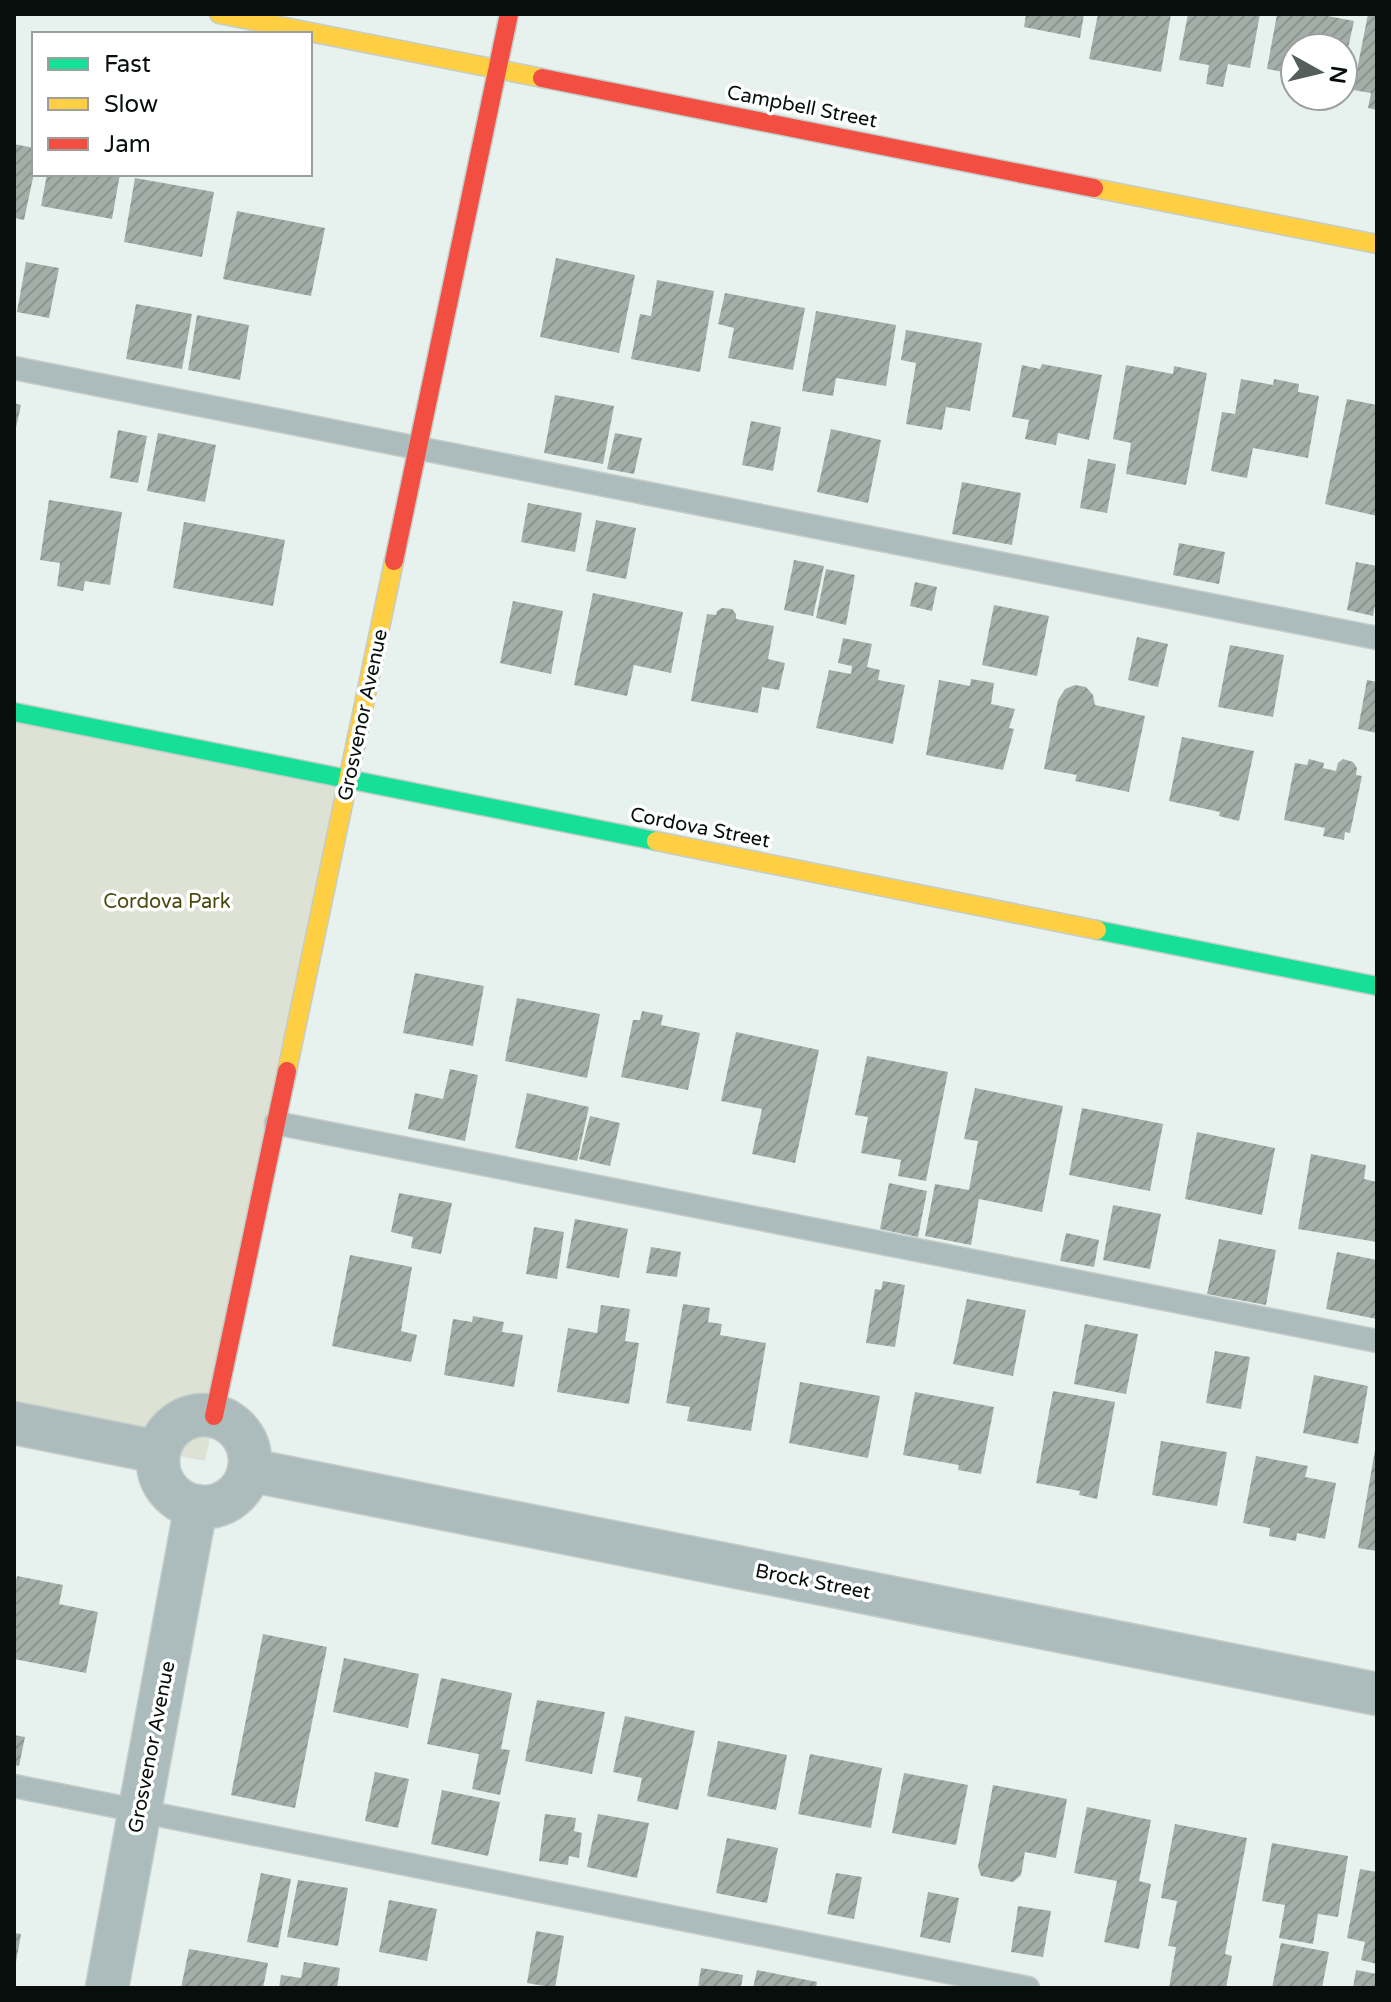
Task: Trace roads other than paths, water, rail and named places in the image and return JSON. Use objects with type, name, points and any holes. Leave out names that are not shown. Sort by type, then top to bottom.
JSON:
[{"type":"street","name":"Campbell Street","points":[[219,14],[311,32]]},
{"type":"street","name":"Grosvenor Avenue","points":[[214,1416],[509,14]]},
{"type":"street","name":"Campbell Street","points":[[312,32],[1377,244]]},
{"type":"street","name":"Cordova Street","points":[[14,712],[1377,986]]},
{"type":"street","points":[[214,1416],[238,1430],[246,1442],[249,1470],[245,1483],[235,1495],[210,1507],[196,1506],[182,1502],[162,1481],[158,1452],[164,1438],[185,1418],[214,1416]]},
{"type":"street","points":[[14,1423],[158,1452]]},
{"type":"street","name":"Brock Street","points":[[249,1470],[1377,1694]]},
{"type":"street","name":"Grosvenor Avenue","points":[[107,1988],[196,1506]]},
{"type":"lane","points":[[14,368],[1377,638]]},
{"type":"lane","points":[[276,1123],[1377,1341]]},
{"type":"lane","points":[[14,1786],[1028,1988]]},
{"type":"park label","name":"Cordova Park","points":[[167,902]]}]
